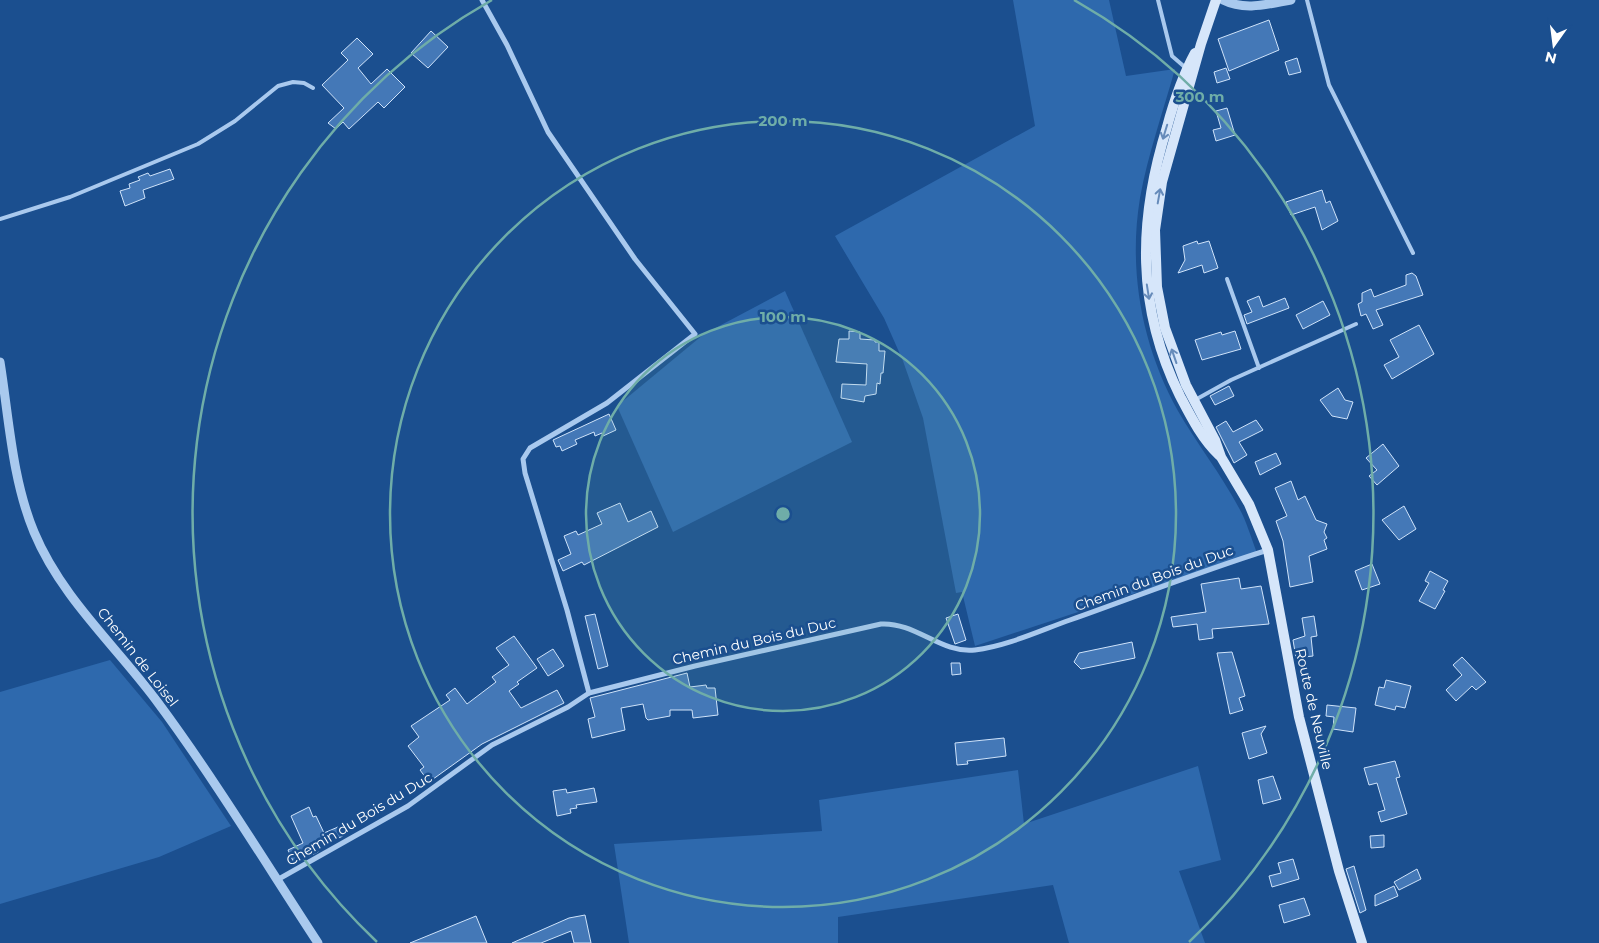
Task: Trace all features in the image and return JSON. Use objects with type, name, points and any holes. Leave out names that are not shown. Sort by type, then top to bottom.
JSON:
[{"type":"main road","name":"Route de Neuville","points":[[1216,0],[1155,168],[1147,206],[1145,241],[1147,287],[1155,328],[1168,368],[1189,403],[1215,440],[1221,457],[1249,504],[1268,550],[1295,703],[1339,871],[1362,943]]},
{"type":"street","points":[[482,0],[508,45],[548,132],[635,259],[695,334],[607,403],[536,443],[525,453],[523,459],[525,473],[567,610],[589,693]]},
{"type":"street","points":[[1223,0],[1233,5],[1252,6],[1291,0]]},
{"type":"street","name":"Chemin de Loisel","points":[[0,362],[22,496],[35,534],[47,558],[75,599],[160,706],[318,943]]},
{"type":"street","name":"Chemin du Bois du Duc","points":[[277,880],[414,802],[492,745],[568,707],[589,693],[624,683],[881,624],[896,624],[910,628],[954,649],[976,650],[1023,636],[1268,550]]},
{"type":"lane","points":[[1158,0],[1172,56],[1190,71]]},
{"type":"lane","points":[[1307,0],[1329,85],[1412,253]]},
{"type":"lane","points":[[0,219],[70,197],[198,144],[221,131],[284,83],[304,83],[313,88]]},
{"type":"lane","points":[[1227,279],[1259,368]]},
{"type":"lane","points":[[1189,403],[1259,368],[1356,324]]},
{"type":"shaded area","points":[[1013,0],[1109,0],[1126,76],[1175,69],[1151,149],[1140,198],[1136,253],[1141,308],[1155,361],[1166,386],[1185,423],[1225,483],[1239,508],[1257,553],[975,646],[962,592],[956,593],[923,418],[903,361],[884,318],[835,236],[1035,126]]},
{"type":"shaded area","points":[[785,291],[852,442],[673,532],[617,406],[704,334]]},
{"type":"shaded area","points":[[110,660],[162,722],[231,826],[159,857],[0,904],[0,692]]},
{"type":"shaded area","points":[[1198,766],[1221,860],[1179,871],[1205,943],[1069,943],[1053,885],[838,917],[838,943],[629,943],[614,844],[822,831],[819,800],[1018,770],[1024,824]]},
{"type":"building","points":[[1269,20],[1279,50],[1229,71],[1218,39]]},
{"type":"building","points":[[431,31],[448,47],[428,68],[411,53]]},
{"type":"building","points":[[357,38],[373,54],[358,68],[371,84],[387,69],[405,87],[384,108],[378,102],[349,129],[343,122],[336,129],[328,123],[344,108],[322,85],[348,60],[341,53]]},
{"type":"building","points":[[1297,58],[1301,72],[1289,75],[1285,62]]},
{"type":"building","points":[[1226,68],[1230,79],[1217,83],[1214,72]]},
{"type":"building","points":[[1227,108],[1235,135],[1216,141],[1213,130],[1221,128],[1216,111]]},
{"type":"building","points":[[170,169],[174,179],[143,190],[145,198],[125,206],[120,191],[130,188],[129,184],[140,180],[138,177],[148,173],[150,176]]},
{"type":"building","points":[[1322,190],[1326,203],[1330,201],[1338,221],[1322,230],[1315,207],[1291,215],[1286,202]]},
{"type":"building","points":[[1197,241],[1198,244],[1209,241],[1218,268],[1204,273],[1202,265],[1178,273],[1185,260],[1183,246]]},
{"type":"building","points":[[1412,273],[1416,276],[1423,295],[1376,310],[1383,325],[1373,329],[1366,314],[1361,316],[1358,304],[1362,302],[1362,293],[1371,289],[1374,297],[1406,285],[1406,275]]},
{"type":"building","points":[[1259,296],[1263,307],[1285,298],[1289,308],[1247,324],[1244,315],[1252,312],[1247,301]]},
{"type":"building","points":[[1323,301],[1330,315],[1303,329],[1296,315]]},
{"type":"building","points":[[1419,325],[1434,354],[1392,379],[1384,365],[1399,357],[1390,340]]},
{"type":"building","points":[[849,331],[860,332],[860,339],[879,342],[879,351],[885,351],[883,373],[881,373],[880,384],[877,383],[876,394],[865,396],[864,402],[841,398],[842,384],[866,385],[867,364],[836,362],[839,339],[849,339]]},
{"type":"building","points":[[1235,331],[1241,349],[1202,360],[1195,340],[1221,332],[1222,335]]},
{"type":"building","points":[[1229,386],[1234,396],[1215,405],[1210,396]]},
{"type":"building","points":[[1338,388],[1345,400],[1353,402],[1347,419],[1332,416],[1320,400]]},
{"type":"building","points":[[609,414],[616,430],[603,436],[602,433],[595,436],[594,432],[575,440],[577,444],[562,451],[560,446],[556,447],[553,440]]},
{"type":"building","points":[[1256,420],[1263,430],[1239,442],[1247,455],[1234,463],[1216,427],[1226,421],[1233,432]]},
{"type":"building","points":[[1383,444],[1399,466],[1377,485],[1369,476],[1377,470],[1366,458]]},
{"type":"building","points":[[1276,453],[1281,464],[1260,475],[1255,462]]},
{"type":"building","points":[[1291,481],[1298,500],[1305,496],[1316,520],[1327,524],[1324,532],[1327,538],[1324,540],[1327,549],[1309,556],[1313,582],[1290,587],[1283,541],[1276,521],[1287,516],[1275,488]]},
{"type":"building","points":[[620,503],[628,522],[651,511],[658,527],[584,565],[582,562],[563,571],[558,560],[571,554],[564,536],[576,531],[578,535],[602,524],[597,513]]},
{"type":"building","points":[[1404,506],[1416,529],[1399,540],[1382,520]]},
{"type":"building","points":[[1372,564],[1380,584],[1362,590],[1355,571]]},
{"type":"building","points":[[1430,571],[1448,581],[1435,609],[1419,601],[1429,583],[1425,581]]},
{"type":"building","points":[[1239,578],[1241,589],[1261,586],[1269,624],[1212,629],[1213,638],[1199,640],[1197,624],[1173,627],[1171,617],[1206,612],[1201,584]]},
{"type":"building","points":[[595,614],[608,666],[598,669],[585,616]]},
{"type":"building","points":[[958,614],[966,640],[955,644],[946,618]]},
{"type":"building","points":[[1314,616],[1317,636],[1311,637],[1313,656],[1296,658],[1293,640],[1305,636],[1302,618]]},
{"type":"building","points":[[514,636],[537,668],[517,682],[519,684],[509,691],[521,708],[557,690],[564,703],[482,744],[429,782],[420,770],[424,767],[408,746],[419,737],[411,726],[450,700],[446,695],[455,688],[467,704],[496,682],[492,677],[509,665],[496,648]]},
{"type":"building","points":[[1132,642],[1135,658],[1081,669],[1074,662],[1079,653]]},
{"type":"building","points":[[553,649],[564,666],[548,676],[537,659]]},
{"type":"building","points":[[1232,652],[1245,696],[1239,698],[1243,710],[1230,714],[1217,653]]},
{"type":"building","points":[[1462,657],[1486,682],[1476,690],[1472,686],[1456,701],[1446,690],[1462,675],[1453,665]]},
{"type":"building","points":[[951,663],[960,663],[961,674],[952,675]]},
{"type":"building","points":[[687,673],[690,687],[706,685],[707,688],[715,688],[718,715],[693,718],[692,710],[670,710],[670,716],[648,720],[643,704],[621,708],[625,730],[592,738],[588,719],[595,717],[590,698]]},
{"type":"building","points":[[1386,680],[1411,686],[1405,708],[1396,706],[1395,710],[1375,705],[1379,687],[1384,688]]},
{"type":"building","points":[[1327,705],[1356,708],[1353,732],[1333,729],[1334,717],[1326,716]]},
{"type":"building","points":[[1266,726],[1261,734],[1267,753],[1249,759],[1242,733]]},
{"type":"building","points":[[1004,738],[1006,756],[967,761],[968,764],[957,765],[955,743]]},
{"type":"building","points":[[1395,761],[1400,777],[1396,778],[1407,814],[1381,822],[1378,812],[1385,810],[1377,783],[1369,785],[1364,768]]},
{"type":"building","points":[[1273,776],[1281,799],[1263,804],[1258,780]]},
{"type":"building","points":[[594,788],[597,802],[576,805],[577,808],[570,809],[571,813],[557,816],[553,791],[566,789],[567,793]]},
{"type":"building","points":[[309,807],[313,817],[316,816],[324,833],[338,827],[343,836],[316,848],[318,852],[294,863],[288,850],[303,843],[291,816]]},
{"type":"building","points":[[1384,835],[1384,847],[1371,848],[1370,836]]},
{"type":"building","points":[[1293,859],[1299,879],[1272,887],[1269,876],[1281,873],[1278,863]]},
{"type":"building","points":[[1354,866],[1366,910],[1360,913],[1346,869]]},
{"type":"building","points":[[1417,869],[1421,879],[1399,890],[1394,882]]},
{"type":"building","points":[[1394,886],[1398,896],[1375,906],[1375,895]]},
{"type":"building","points":[[1304,898],[1310,915],[1284,923],[1279,905]]},
{"type":"building","points":[[585,915],[591,943],[574,943],[571,931],[541,943],[512,943],[569,918]]},
{"type":"building","points":[[476,916],[487,943],[410,943]]}]
